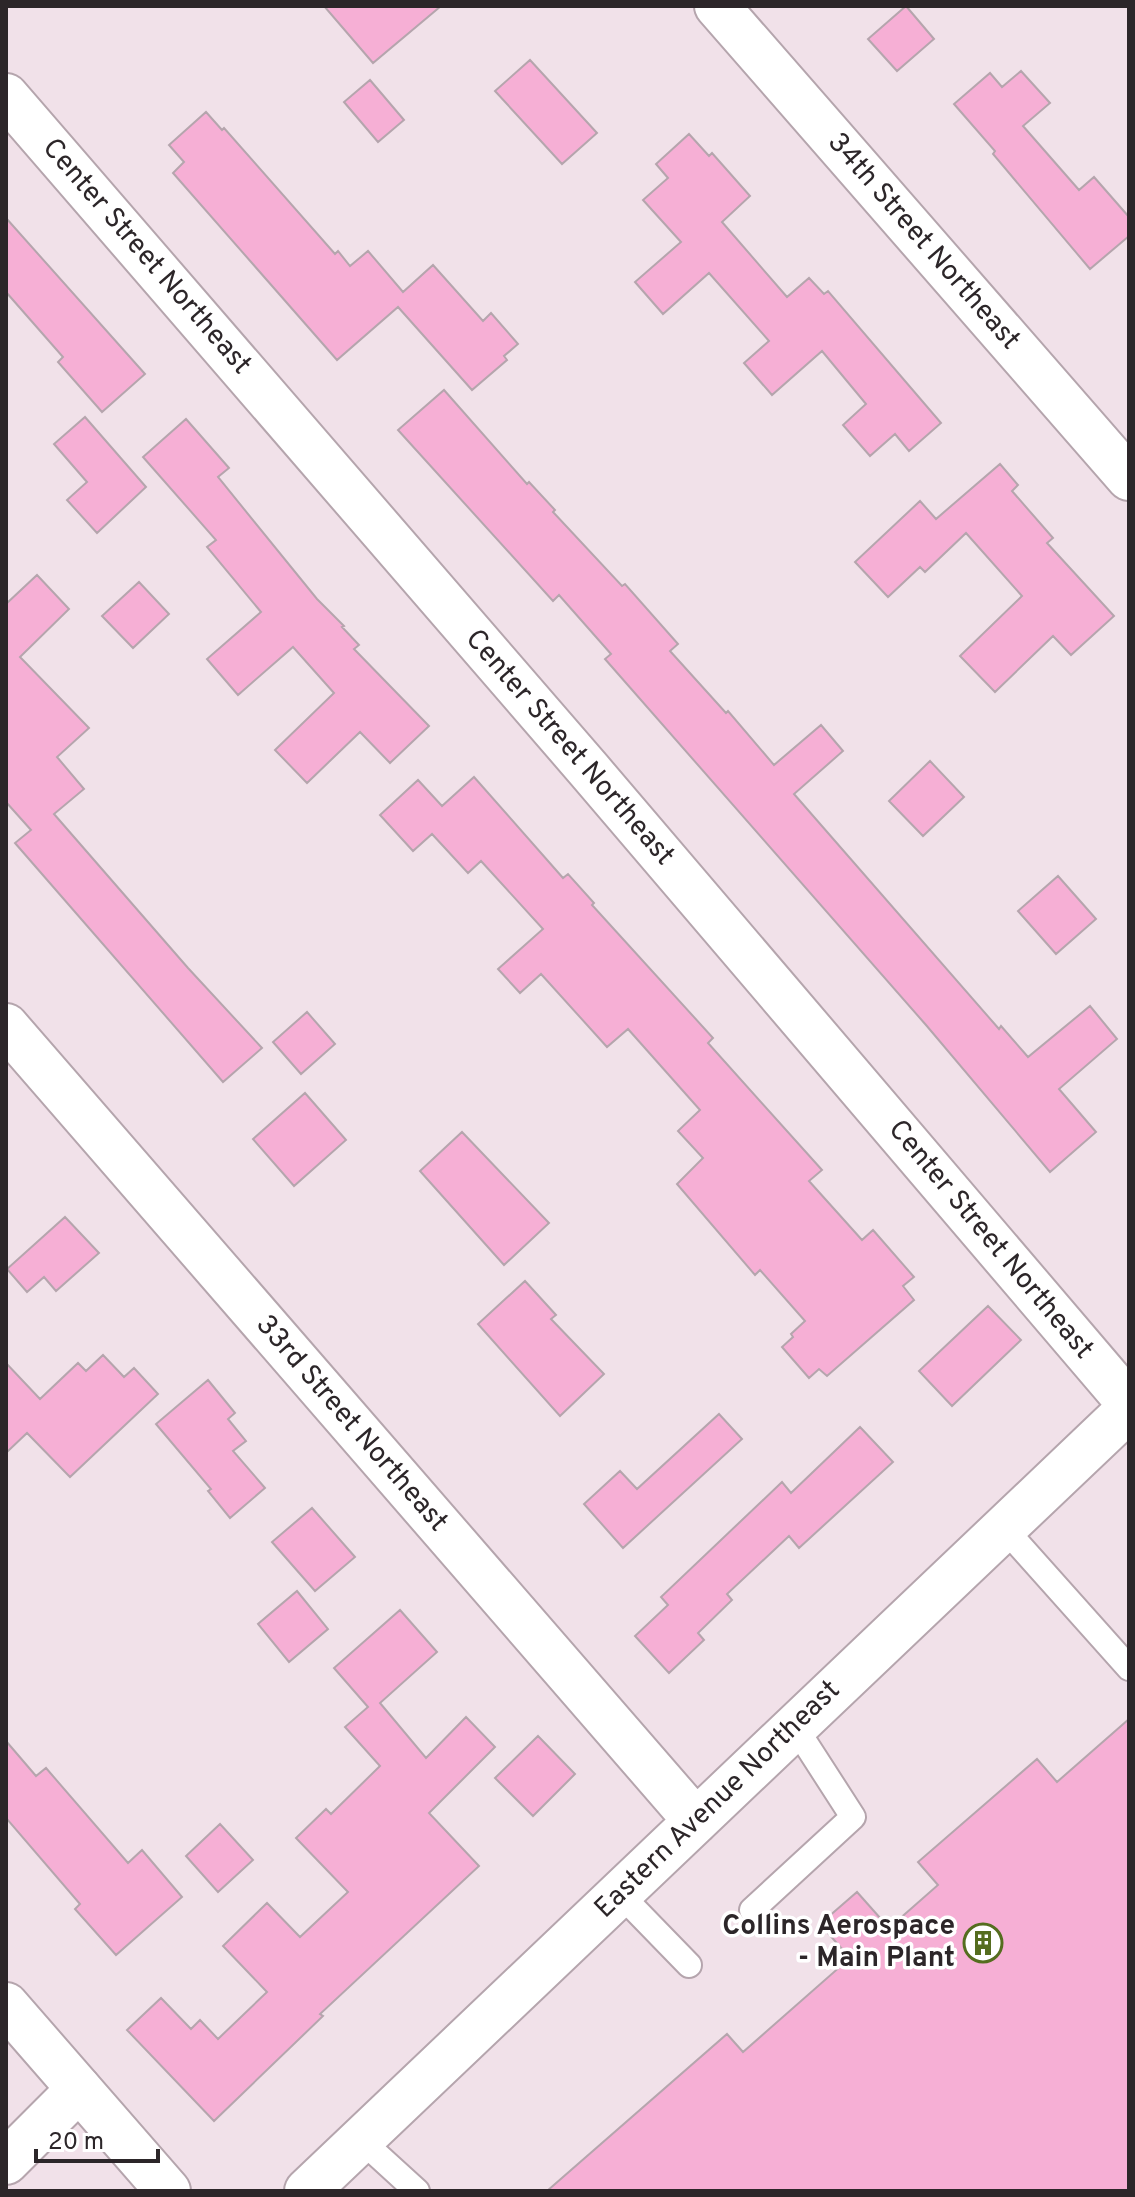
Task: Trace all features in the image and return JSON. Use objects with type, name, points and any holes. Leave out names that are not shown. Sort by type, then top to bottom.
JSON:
[{"type":"street","name":"34th Street Northeast","points":[[717,6],[1129,478]]},
{"type":"street","name":"Center Street Northeast","points":[[6,96],[589,770],[1129,1403]]},
{"type":"street","name":"33rd Street Northeast","points":[[6,1026],[696,1821]]},
{"type":"street","name":"Eastern Avenue Northeast","points":[[307,2191],[1129,1409]]},
{"type":"street","points":[[6,2005],[168,2191]]},
{"type":"street","points":[[6,2162],[79,2089]]},
{"type":"lane","points":[[1004,1528],[1129,1668]]},
{"type":"lane","points":[[752,1910],[853,1817],[795,1727]]},
{"type":"lane","points":[[620,1894],[689,1965]]},
{"type":"lane","points":[[361,2140],[417,2191]]},
{"type":"building","points":[[324,6],[441,6],[373,63]]},
{"type":"building","points":[[906,6],[934,39],[897,71],[868,39]]},
{"type":"building","points":[[530,60],[597,133],[562,164],[495,91]]},
{"type":"building","points":[[1021,71],[1050,103],[1023,126],[1079,190],[1094,177],[1129,217],[1129,236],[1090,269],[954,104],[990,73],[1002,87]]},
{"type":"building","points":[[370,80],[404,120],[378,142],[344,102]]},
{"type":"building","points":[[206,112],[222,130],[224,128],[335,254],[338,251],[350,266],[368,251],[403,292],[433,265],[483,321],[491,313],[518,344],[504,356],[507,360],[472,390],[398,307],[337,360],[173,173],[184,162],[169,145]]},
{"type":"building","points":[[689,134],[709,156],[712,153],[750,196],[722,222],[787,297],[809,278],[824,294],[828,291],[941,423],[909,451],[895,434],[870,456],[843,425],[866,404],[822,351],[772,395],[744,363],[769,341],[709,273],[663,314],[635,282],[681,242],[643,200],[668,178],[656,164]]},
{"type":"building","points":[[6,218],[145,374],[102,412],[58,362],[63,357],[6,292]]},
{"type":"building","points":[[444,390],[527,484],[529,482],[555,510],[553,512],[622,586],[625,584],[678,644],[670,651],[726,713],[728,711],[774,765],[821,725],[843,751],[794,794],[999,1029],[1001,1026],[1028,1057],[1090,1006],[1117,1039],[1059,1089],[1096,1132],[1050,1172],[926,1025],[605,659],[611,654],[559,595],[553,601],[398,430]]},
{"type":"building","points":[[85,417],[146,487],[97,533],[67,500],[87,482],[54,444]]},
{"type":"building","points":[[186,419],[229,468],[218,477],[317,599],[344,626],[359,645],[354,649],[429,726],[390,763],[360,732],[307,783],[275,750],[334,693],[293,647],[238,695],[207,659],[261,612],[207,547],[216,540],[143,457]]},
{"type":"building","points":[[1000,464],[1018,485],[1012,491],[1053,538],[1047,543],[1114,616],[1071,655],[1053,636],[995,692],[960,656],[1022,596],[966,533],[925,572],[920,567],[888,597],[855,562],[920,501],[936,519]]},
{"type":"building","points":[[37,575],[69,609],[20,657],[89,728],[57,757],[84,789],[54,814],[262,1048],[223,1082],[15,843],[31,830],[6,802],[6,604]]},
{"type":"building","points":[[139,582],[169,614],[133,648],[102,616]]},
{"type":"building","points":[[930,761],[964,797],[923,836],[889,801]]},
{"type":"building","points":[[474,777],[563,878],[568,874],[594,903],[592,905],[713,1038],[708,1043],[822,1170],[809,1181],[862,1240],[873,1230],[914,1277],[903,1286],[914,1300],[827,1376],[819,1369],[809,1378],[782,1347],[805,1321],[760,1270],[755,1275],[677,1184],[703,1158],[678,1131],[700,1110],[628,1029],[607,1047],[541,974],[520,993],[498,969],[543,929],[481,861],[468,873],[432,834],[413,851],[380,815],[418,780],[442,806]]},
{"type":"building","points":[[1058,876],[1096,919],[1056,954],[1018,911]]},
{"type":"building","points":[[307,1012],[335,1044],[301,1074],[273,1042]]},
{"type":"building","points":[[305,1093],[346,1140],[294,1186],[253,1139]]},
{"type":"building","points":[[462,1132],[549,1223],[504,1265],[420,1171]]},
{"type":"building","points":[[65,1217],[99,1253],[56,1291],[44,1277],[27,1292],[7,1269]]},
{"type":"building","points":[[525,1281],[556,1315],[551,1319],[604,1374],[560,1416],[478,1324]]},
{"type":"building","points":[[988,1306],[1021,1340],[952,1406],[919,1371]]},
{"type":"building","points":[[103,1355],[124,1377],[134,1368],[158,1394],[70,1477],[27,1433],[6,1453],[6,1363],[40,1399],[78,1363],[86,1371]]},
{"type":"building","points":[[208,1380],[235,1413],[228,1419],[246,1441],[233,1451],[265,1488],[230,1518],[208,1491],[211,1489],[156,1424]]},
{"type":"building","points":[[719,1414],[742,1439],[623,1548],[584,1504],[620,1471],[637,1489]]},
{"type":"building","points":[[860,1427],[893,1462],[799,1548],[789,1536],[727,1594],[732,1600],[698,1633],[704,1640],[669,1673],[635,1636],[668,1605],[661,1597],[782,1482],[791,1493]]},
{"type":"building","points":[[312,1508],[355,1557],[315,1591],[272,1542]]},
{"type":"building","points":[[297,1591],[328,1629],[289,1662],[258,1624]]},
{"type":"building","points":[[400,1610],[437,1652],[380,1703],[426,1758],[466,1717],[495,1747],[429,1813],[479,1866],[320,2014],[323,2016],[214,2121],[127,2030],[161,1998],[191,2029],[200,2020],[218,2039],[267,1992],[223,1946],[267,1903],[300,1937],[348,1892],[296,1838],[326,1809],[331,1814],[380,1766],[345,1727],[368,1707],[334,1668]]},
{"type":"building","name":"Collins Aerospace - Main Plant","points":[[1129,1719],[1129,2191],[547,2191],[727,2034],[743,2052],[850,1958],[820,1924],[857,1892],[889,1928],[938,1885],[918,1862],[1037,1759],[1057,1782]]},
{"type":"building","points":[[538,1736],[575,1774],[533,1816],[495,1778]]},
{"type":"building","points":[[6,1741],[36,1776],[46,1768],[128,1863],[142,1850],[182,1897],[116,1955],[75,1909],[80,1904],[6,1818]]},
{"type":"building","points":[[220,1824],[253,1860],[218,1892],[186,1856]]},
{"type":"place","name":"Collins Aerospace - Main Plant","points":[[983,1943]]}]
